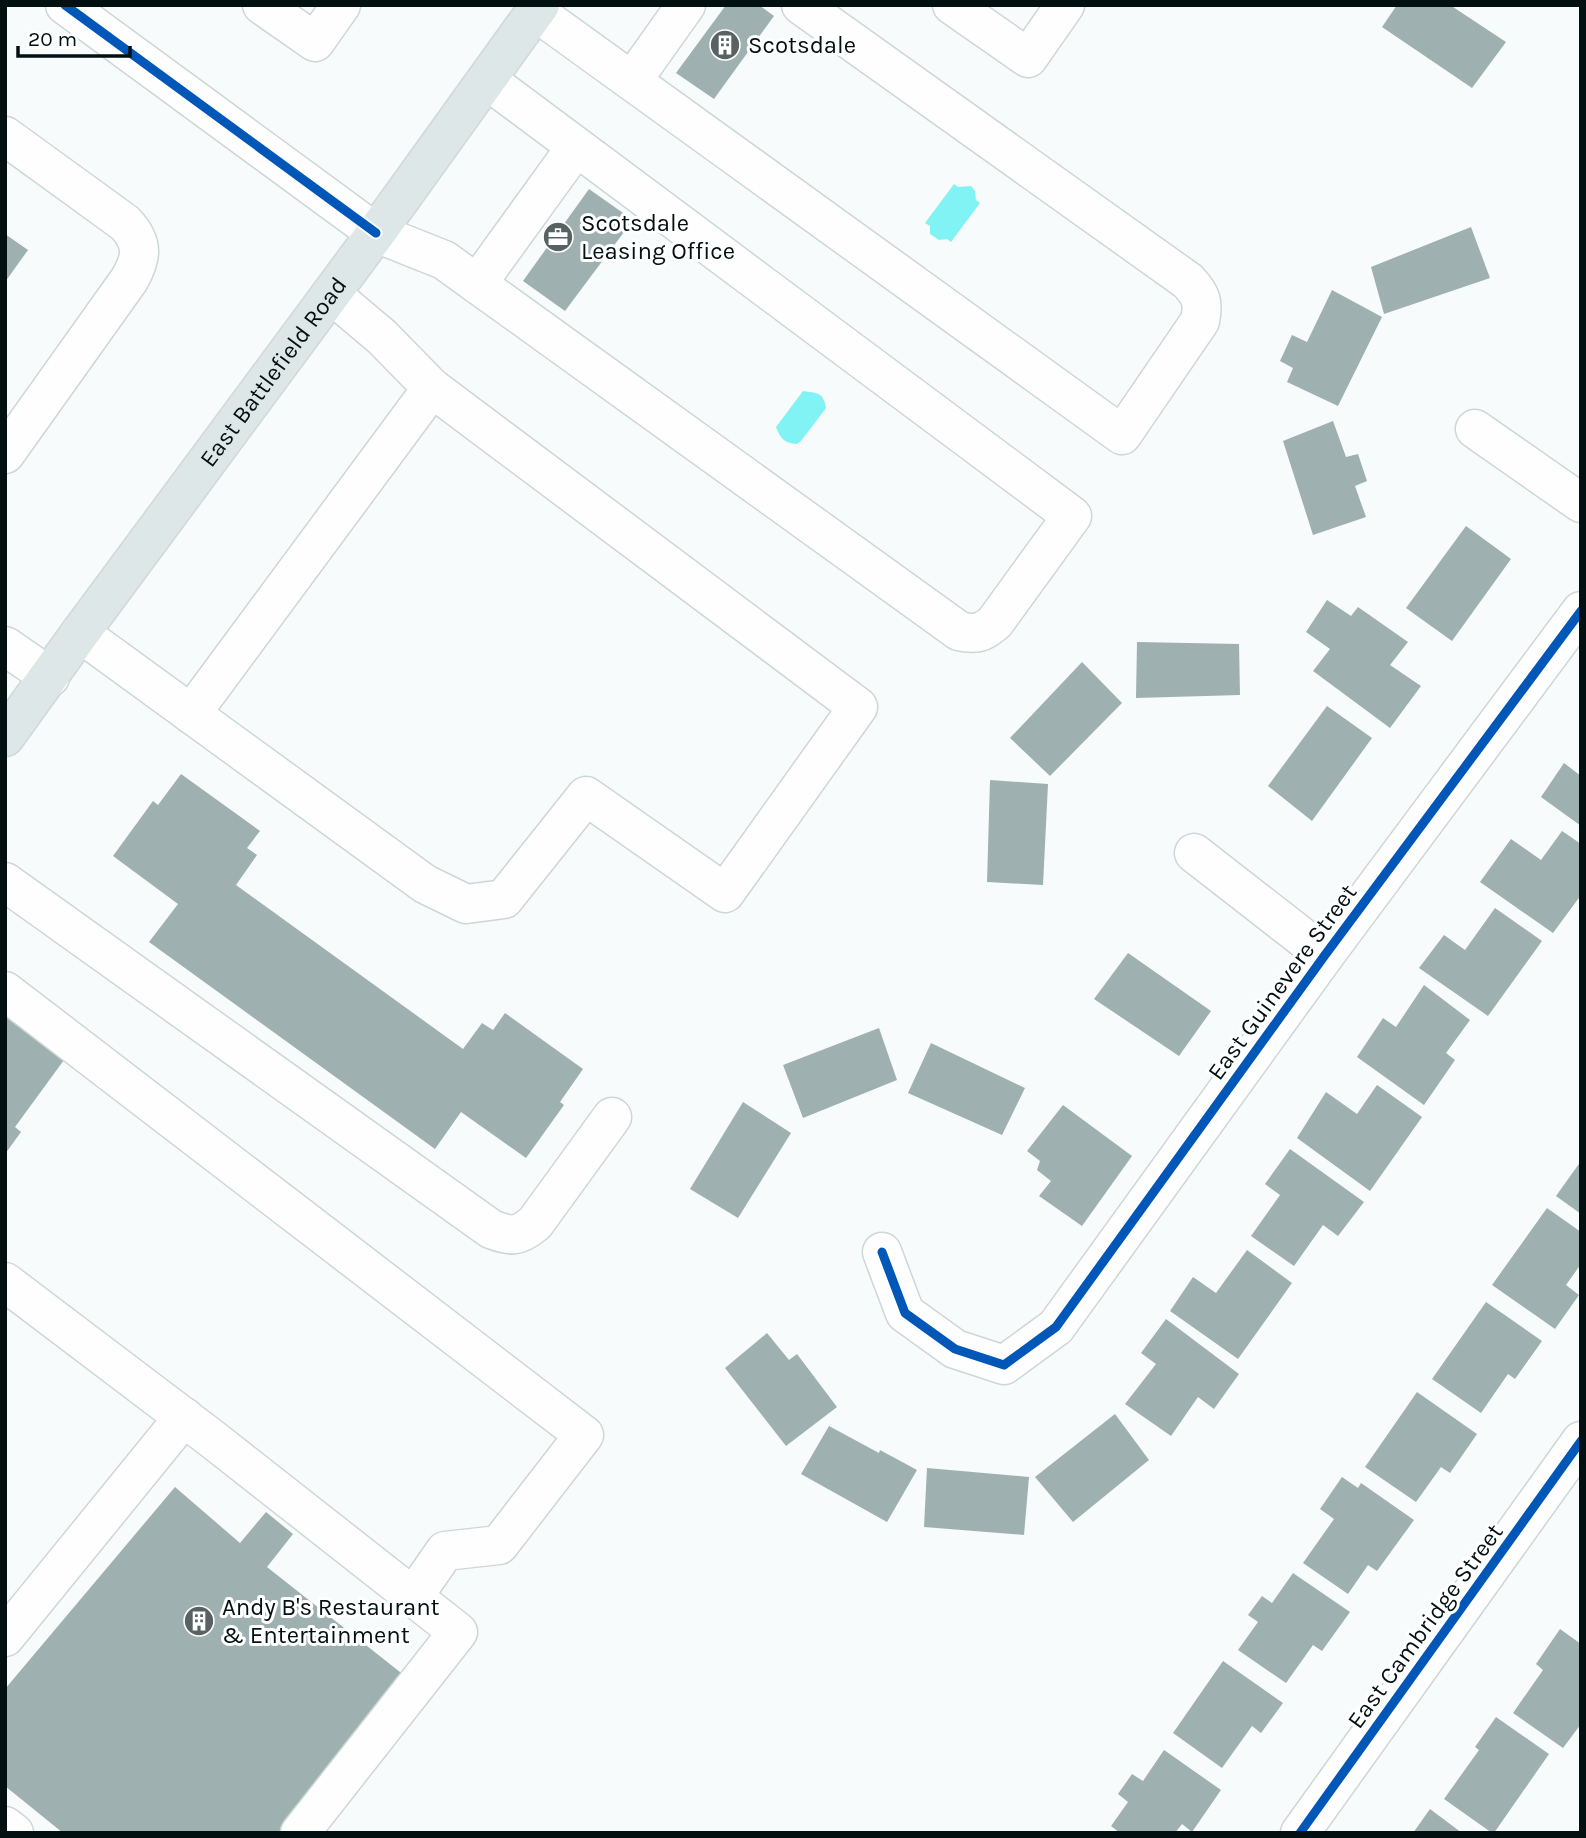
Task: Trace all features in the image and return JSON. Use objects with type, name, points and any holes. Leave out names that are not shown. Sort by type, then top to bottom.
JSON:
[{"type":"main road","name":"East Battlefield Road","points":[[5,737],[538,9]]},
{"type":"street","points":[[65,5],[376,233],[444,260],[959,631],[973,634],[984,631],[995,622],[1072,516],[487,80]]},
{"type":"street","points":[[275,10],[315,43],[341,5]]},
{"type":"street","points":[[632,81],[686,5]]},
{"type":"street","points":[[538,9],[632,81],[1122,435],[1200,321],[1203,304],[1198,292],[1177,273],[801,5]]},
{"type":"street","points":[[952,5],[1028,58],[1065,5]]},
{"type":"street","points":[[5,136],[125,223],[135,234],[139,248],[138,264],[129,281],[5,454]]},
{"type":"street","points":[[477,284],[576,147]]},
{"type":"street","points":[[79,633],[425,884],[466,904],[504,899],[586,796],[725,893],[858,707],[432,388],[382,337],[331,294]]},
{"type":"street","points":[[191,713],[432,388]]},
{"type":"street","points":[[1475,429],[1581,503]]},
{"type":"street","name":"East Guinevere Street","points":[[882,1252],[905,1313],[956,1349],[1004,1365],[1056,1326],[1325,955],[1581,611]]},
{"type":"street","points":[[5,646],[50,677]]},
{"type":"street","points":[[1194,853],[1325,955]]},
{"type":"street","points":[[5,882],[491,1229],[507,1235],[522,1233],[535,1223],[612,1117]]},
{"type":"street","points":[[5,991],[584,1435],[499,1545],[445,1551],[413,1597]]},
{"type":"street","points":[[5,1282],[184,1417],[458,1632],[300,1833]]},
{"type":"street","points":[[12,1615],[184,1417]]},
{"type":"street","name":"East Cambridge Street","points":[[1300,1833],[1581,1441]]},
{"type":"street","points":[[5,1826],[14,1833]]},
{"type":"water","points":[[954,184],[958,187],[971,186],[976,200],[980,203],[951,242],[947,239],[939,240],[930,234],[930,226],[925,223]]},
{"type":"water","points":[[803,391],[821,396],[826,408],[801,441],[797,444],[789,443],[776,427]]},
{"type":"building","name":"Scotsdale","points":[[726,5],[759,5],[774,16],[714,99],[676,73]]},
{"type":"building","points":[[1397,5],[1450,5],[1506,42],[1472,88],[1382,27]]},
{"type":"building","points":[[589,189],[633,220],[565,311],[523,281]]},
{"type":"building","points":[[1471,227],[1490,278],[1384,314],[1371,267]]},
{"type":"building","points":[[5,234],[28,250],[5,282]]},
{"type":"building","points":[[1332,290],[1382,317],[1338,406],[1287,382],[1293,368],[1280,361],[1292,335],[1307,342]]},
{"type":"building","points":[[1333,421],[1346,457],[1358,454],[1367,481],[1355,486],[1366,517],[1313,535],[1283,441]]},
{"type":"building","points":[[1466,526],[1511,559],[1452,641],[1406,608]]},
{"type":"building","points":[[1327,600],[1351,616],[1358,607],[1408,642],[1390,665],[1421,686],[1390,728],[1313,671],[1330,649],[1306,632]]},
{"type":"building","points":[[1137,642],[1239,644],[1240,695],[1136,698]]},
{"type":"building","points":[[1082,662],[1122,703],[1050,776],[1010,738]]},
{"type":"building","points":[[1327,706],[1372,738],[1312,821],[1268,786]]},
{"type":"building","points":[[1564,763],[1581,776],[1581,826],[1541,797]]},
{"type":"building","points":[[181,774],[260,831],[247,848],[257,855],[236,885],[463,1049],[482,1023],[493,1030],[505,1013],[583,1069],[560,1102],[564,1105],[526,1158],[461,1112],[435,1149],[149,942],[178,904],[113,856],[153,801],[158,805]]},
{"type":"building","points":[[990,780],[1048,784],[1043,885],[987,882]]},
{"type":"building","points":[[1562,831],[1581,844],[1581,895],[1553,933],[1480,882],[1511,839],[1541,860]]},
{"type":"building","points":[[1495,908],[1542,941],[1488,1016],[1419,968],[1444,935],[1465,950]]},
{"type":"building","points":[[1128,953],[1211,1011],[1179,1056],[1094,999]]},
{"type":"building","points":[[1424,985],[1470,1020],[1446,1053],[1455,1060],[1424,1105],[1357,1057],[1383,1018],[1396,1027]]},
{"type":"building","points":[[7,1018],[64,1060],[15,1127],[21,1132],[5,1154]]},
{"type":"building","points":[[879,1028],[897,1080],[803,1118],[783,1065]]},
{"type":"building","points":[[931,1043],[1025,1088],[1002,1135],[908,1093]]},
{"type":"building","points":[[1377,1085],[1422,1117],[1370,1191],[1297,1138],[1326,1092],[1357,1114]]},
{"type":"building","points":[[743,1102],[791,1133],[738,1218],[690,1189]]},
{"type":"building","points":[[1063,1105],[1132,1156],[1082,1226],[1039,1196],[1051,1181],[1037,1170],[1040,1161],[1027,1151]]},
{"type":"building","points":[[1290,1149],[1364,1202],[1338,1236],[1323,1225],[1294,1266],[1251,1236],[1280,1195],[1265,1184]]},
{"type":"building","points":[[1581,1161],[1581,1214],[1556,1196]]},
{"type":"building","points":[[1547,1208],[1581,1232],[1581,1264],[1566,1285],[1579,1295],[1555,1329],[1492,1285]]},
{"type":"building","points":[[1247,1250],[1292,1283],[1238,1359],[1170,1311],[1193,1277],[1216,1293]]},
{"type":"building","points":[[1486,1302],[1542,1341],[1515,1379],[1508,1374],[1481,1413],[1432,1379]]},
{"type":"building","points":[[1166,1319],[1239,1374],[1214,1409],[1198,1397],[1171,1436],[1125,1404],[1156,1364],[1141,1353]]},
{"type":"building","points":[[767,1333],[789,1360],[797,1354],[837,1407],[786,1446],[725,1368]]},
{"type":"building","points":[[1417,1392],[1477,1434],[1450,1473],[1441,1467],[1416,1502],[1365,1467]]},
{"type":"building","points":[[1115,1414],[1149,1460],[1073,1522],[1035,1477]]},
{"type":"building","points":[[829,1426],[917,1470],[887,1522],[801,1474]]},
{"type":"building","points":[[927,1468],[1029,1477],[1024,1535],[924,1527]]},
{"type":"building","points":[[1342,1477],[1358,1488],[1361,1483],[1414,1520],[1377,1571],[1368,1565],[1348,1594],[1303,1563],[1334,1519],[1320,1509]]},
{"type":"building","name":"Andy B's Restaurant & Entertainment","points":[[175,1487],[240,1543],[266,1512],[293,1534],[267,1567],[405,1676],[279,1833],[63,1833],[5,1786],[5,1689]]},
{"type":"building","points":[[1293,1573],[1350,1612],[1322,1651],[1313,1645],[1286,1683],[1238,1650],[1258,1622],[1248,1615],[1262,1596],[1272,1603]]},
{"type":"building","points":[[1560,1629],[1581,1644],[1581,1724],[1563,1748],[1513,1713],[1543,1670],[1536,1664]]},
{"type":"building","points":[[1223,1661],[1283,1703],[1261,1733],[1252,1726],[1222,1768],[1173,1733]]},
{"type":"building","points":[[1496,1717],[1549,1754],[1492,1833],[1444,1799],[1479,1750],[1475,1747]]},
{"type":"building","points":[[1164,1750],[1221,1790],[1192,1832],[1182,1824],[1175,1833],[1120,1833],[1111,1826],[1128,1802],[1118,1794],[1132,1774],[1143,1781]]},
{"type":"building","points":[[1430,1809],[1462,1833],[1413,1833]]},
{"type":"cycle path","points":[[65,5],[376,233]]},
{"type":"cycle path","points":[[882,1252],[905,1313],[955,1349],[1004,1365],[1056,1327],[1325,955],[1581,611]]},
{"type":"cycle path","points":[[1300,1833],[1581,1441]]},
{"type":"place","name":"Scotsdale","points":[[725,45]]},
{"type":"place","name":"Scotsdale Leasing Office","points":[[558,237]]},
{"type":"place","name":"Andy B's Restaurant & Entertainment","points":[[199,1621]]}]
